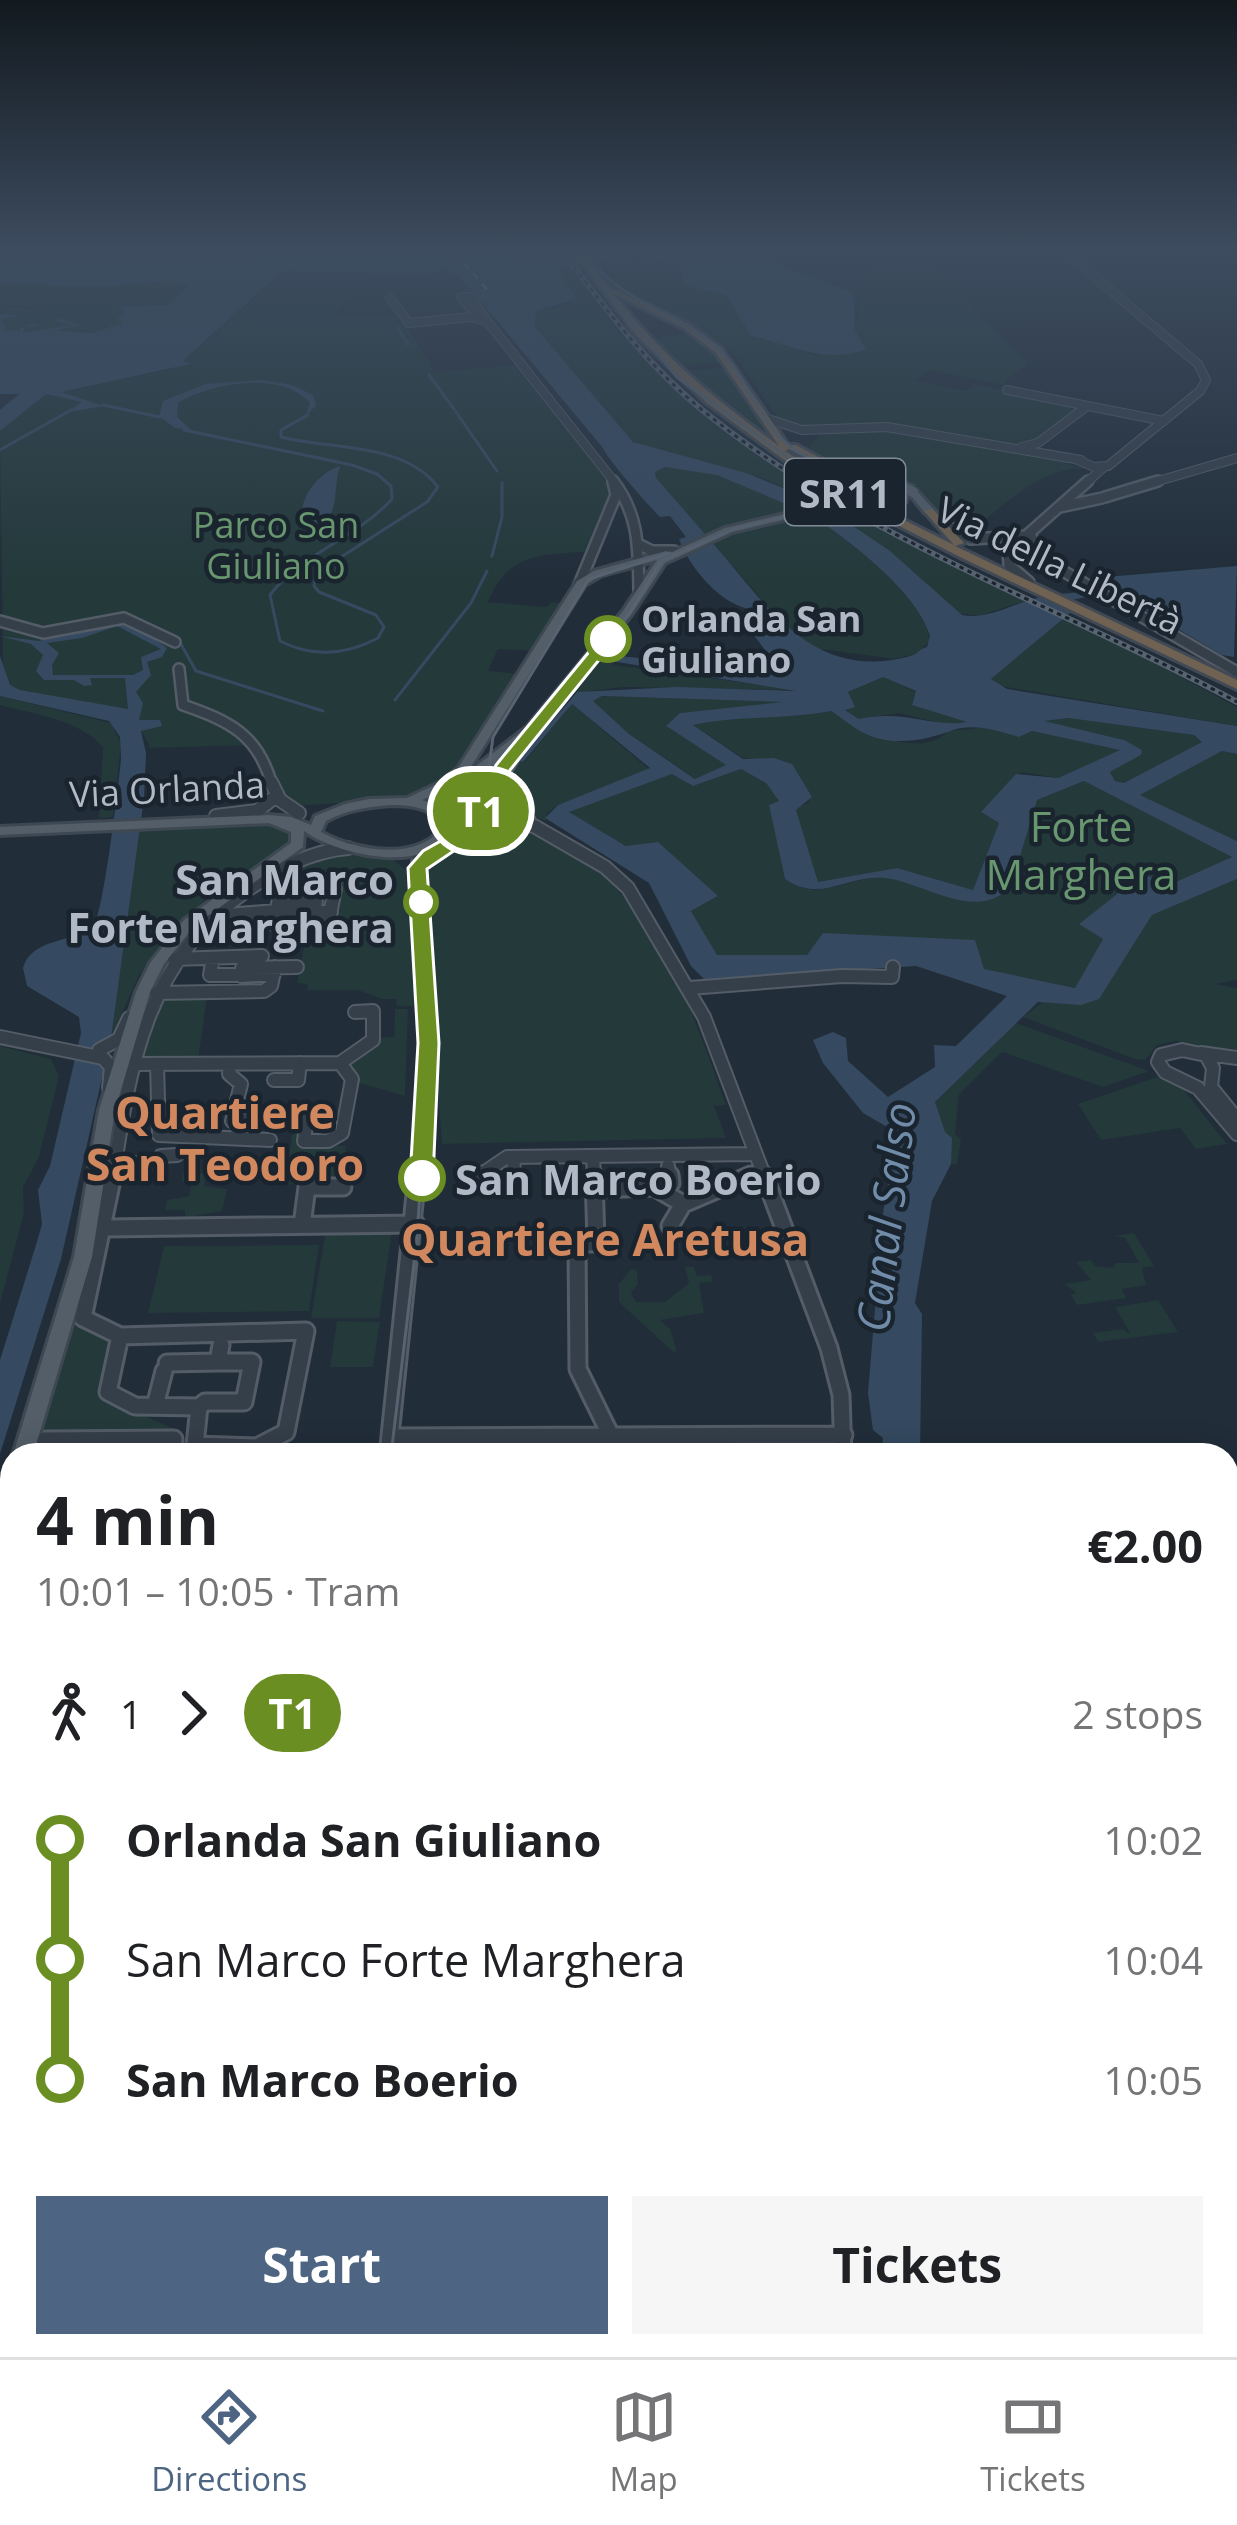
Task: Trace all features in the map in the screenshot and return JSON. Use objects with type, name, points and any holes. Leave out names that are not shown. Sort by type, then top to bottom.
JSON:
[{"type":"highway","name":"Via della Libertà","points":[[665,362],[757,436],[857,499],[1237,679]]},
{"type":"highway","name":"SR11","points":[[670,362],[757,436]]},
{"type":"highway","name":"Via della Libertà","points":[[726,362],[775,436],[796,458],[1033,586]]},
{"type":"highway","points":[[672,371],[727,420],[838,494],[843,502],[1033,586]]},
{"type":"highway","points":[[752,397],[786,443],[824,463]]},
{"type":"highway","points":[[929,511],[971,554]]},
{"type":"main road","points":[[824,463],[908,492]]},
{"type":"main road","points":[[843,502],[851,486],[897,483],[929,511]]},
{"type":"main road","points":[[401,803],[432,792],[463,770],[581,583],[766,521],[843,502],[891,505],[908,492]]},
{"type":"main road","points":[[27,1443],[82,1258],[106,1111],[108,1053],[149,992],[157,963],[189,923],[262,875],[319,846],[374,851],[440,839],[451,824],[447,799],[532,728],[658,563],[680,549]]},
{"type":"main road","points":[[581,583],[621,574],[634,582],[638,593]]},
{"type":"main road","points":[[401,803],[424,804],[447,815]]},
{"type":"main road","name":"Via Orlanda","points":[[151,821],[401,803]]},
{"type":"main road","points":[[280,892],[317,833],[320,819],[337,810]]},
{"type":"main road","points":[[269,819],[299,834],[280,892]]},
{"type":"main road","name":"Via Orlanda","points":[[0,829],[269,819],[299,821],[343,846]]},
{"type":"main road","points":[[262,875],[280,892]]},
{"type":"street","points":[[517,362],[631,504],[638,532],[638,593]]},
{"type":"street","points":[[1033,586],[1007,560],[1021,537],[1060,507],[1098,465],[1125,453],[1202,389],[1204,371],[1193,362]]},
{"type":"street","points":[[1007,390],[1164,421]]},
{"type":"street","points":[[1012,448],[1038,443],[1088,406]]},
{"type":"street","points":[[768,419],[790,429],[878,426],[1098,465]]},
{"type":"street","points":[[824,463],[810,454],[806,444],[828,429]]},
{"type":"street","points":[[1060,507],[1237,458]]},
{"type":"street","points":[[581,583],[616,495],[610,478]]},
{"type":"street","points":[[929,511],[960,536],[1021,537],[1040,556],[1237,679]]},
{"type":"street","points":[[602,532],[619,527],[638,532]]},
{"type":"street","points":[[638,544],[652,551],[680,549]]},
{"type":"street","points":[[0,621],[43,633],[124,618],[175,642]]},
{"type":"street","points":[[179,669],[183,705],[233,722],[241,740],[260,752],[276,796],[299,813]]},
{"type":"street","points":[[532,728],[501,772],[498,790],[509,807],[618,877],[690,988],[754,1174],[829,1348],[844,1443]]},
{"type":"street","points":[[215,816],[261,810],[276,796]]},
{"type":"street","points":[[447,815],[543,831]]},
{"type":"street","points":[[389,1443],[416,1223],[427,1043],[415,878],[418,859],[440,839],[496,820]]},
{"type":"street","points":[[336,879],[306,880],[280,892],[225,921],[257,905],[280,892],[323,851],[343,846]]},
{"type":"street","points":[[374,851],[405,862],[415,878]]},
{"type":"street","points":[[149,992],[208,919],[262,875]]},
{"type":"street","points":[[306,880],[319,889]]},
{"type":"street","points":[[319,889],[335,889],[331,912],[291,924],[280,892],[319,889]]},
{"type":"street","points":[[280,892],[314,918]]},
{"type":"street","points":[[174,958],[262,956]]},
{"type":"street","points":[[213,958],[210,975],[297,968]]},
{"type":"street","points":[[690,988],[842,976],[892,977],[893,967]]},
{"type":"street","points":[[149,992],[260,992],[272,986],[274,971]]},
{"type":"street","points":[[0,1036],[158,1064],[340,1063],[373,1040],[374,1011],[355,1012]]},
{"type":"street","points":[[1234,1058],[1178,1048],[1161,1055],[1160,1067],[1204,1094],[1237,1134]]},
{"type":"street","points":[[108,1053],[120,1110],[115,1164],[105,1228],[82,1318],[120,1336],[306,1331],[286,1432],[265,1443]]},
{"type":"street","points":[[1201,1054],[1211,1071],[1211,1088],[1237,1119]]},
{"type":"street","points":[[1183,1080],[1234,1058]]},
{"type":"street","points":[[279,1084],[298,1080],[300,1063]]},
{"type":"street","points":[[230,1064],[229,1073],[241,1084],[232,1121],[263,1114],[307,1117],[304,1141],[328,1141],[342,1133],[352,1079],[340,1063]]},
{"type":"street","points":[[158,1064],[157,1131],[179,1146]]},
{"type":"street","points":[[115,1164],[160,1162],[161,1156],[179,1146],[207,1140],[270,1141]]},
{"type":"street","points":[[200,1159],[207,1140]]},
{"type":"street","points":[[514,1156],[747,1155]]},
{"type":"street","points":[[747,1155],[728,1168],[754,1174]]},
{"type":"street","points":[[593,1156],[602,1242],[577,1243],[578,1369],[611,1436]]},
{"type":"street","points":[[663,1192],[670,1183],[668,1166]]},
{"type":"street","points":[[670,1226],[683,1204],[754,1174]]},
{"type":"street","points":[[302,1225],[308,1187],[343,1187]]},
{"type":"street","points":[[594,1189],[654,1187],[683,1204]]},
{"type":"street","points":[[274,1226],[276,1206]]},
{"type":"street","points":[[105,1228],[416,1223]]},
{"type":"street","points":[[120,1336],[108,1391],[135,1406],[199,1407]]},
{"type":"street","points":[[155,1406],[166,1367],[219,1353],[252,1362],[244,1402],[205,1402],[199,1407],[194,1443]]},
{"type":"street","points":[[408,1443],[452,1436],[844,1435]]},
{"type":"street","points":[[451,1443],[452,1436]]},
{"type":"street","points":[[640,1436],[643,1443]]},
{"type":"street","points":[[120,1443],[174,1439],[173,1443]]},
{"type":"green space","name":"Parco San Giuliano","points":[[182,362],[429,362],[435,372],[516,365],[608,482],[611,498],[590,551],[528,559],[497,585],[488,602],[547,607],[551,602],[563,603],[533,651],[498,649],[488,671],[520,674],[453,773],[437,785],[393,799],[295,806],[256,745],[150,748],[141,732],[112,711],[10,685],[3,670],[0,431],[46,394],[174,369]]},
{"type":"green space","points":[[564,362],[648,362],[717,424],[829,500],[820,503],[759,477],[646,448],[628,438]]},
{"type":"green space","points":[[673,362],[722,362],[755,410],[767,438],[683,371],[723,368],[721,363],[677,366]]},
{"type":"green space","points":[[739,362],[1027,362],[1005,380],[1008,386],[929,370],[915,380],[965,391],[976,384],[1079,408],[1036,442],[1021,446],[885,424],[805,428],[778,419]]},
{"type":"green space","points":[[873,427],[1039,455],[1085,469],[1069,469],[1024,489],[970,532],[980,538],[948,526],[915,491],[812,452],[810,446],[820,434]]},
{"type":"green space","points":[[665,467],[718,473],[802,510],[706,535],[655,478],[655,472]]},
{"type":"green space","points":[[844,507],[896,537],[1031,599],[979,616],[957,613],[914,572],[829,508]]},
{"type":"green space","points":[[808,513],[881,570],[914,606],[930,641],[916,654],[894,659],[813,648],[795,638],[710,540]]},
{"type":"green space","points":[[1066,616],[1237,707],[1237,726],[994,685],[990,680]]},
{"type":"green space","points":[[601,653],[617,656],[609,662],[615,665],[797,690],[623,687],[574,693]]},
{"type":"green space","points":[[882,676],[916,692],[912,704],[970,723],[947,725],[899,713],[859,719],[844,709],[852,703],[847,693]]},
{"type":"green space","points":[[0,696],[111,723],[121,744],[113,817],[99,818],[103,748],[94,738],[70,724],[0,705]]},
{"type":"green space","points":[[602,696],[793,702],[680,713],[667,727],[728,766],[696,779],[629,734],[592,701]]},
{"type":"green space","points":[[572,704],[650,770],[558,805],[546,814],[546,821],[522,813],[503,791],[505,773],[514,762],[524,762]]},
{"type":"green space","name":"Forte Marghera","points":[[831,711],[873,733],[906,743],[987,727],[1019,737],[1032,731],[1122,750],[1058,778],[1021,772],[982,813],[999,823],[973,890],[897,868],[820,883],[815,881],[796,809],[809,802],[797,775],[785,761],[743,758],[693,725]]},
{"type":"green space","points":[[1068,718],[1194,735],[1202,742],[1125,783],[1115,781],[1110,772],[1141,755],[1124,740],[1040,721]]},
{"type":"green space","points":[[1222,751],[1237,754],[1237,841],[1139,795]]},
{"type":"green space","name":"Forte Marghera","points":[[741,769],[766,783],[780,802],[770,806],[785,879],[808,889],[889,878],[981,901],[1037,800],[1084,781],[1234,857],[1178,881],[1141,875],[1080,923],[1103,939],[1076,988],[897,962],[717,955],[691,911],[717,897],[567,812],[672,773],[693,786]]},
{"type":"green space","points":[[263,822],[284,828],[294,840],[284,852],[206,899],[166,936],[139,975],[111,1038],[138,828]]},
{"type":"green space","points":[[499,825],[548,841],[589,865],[623,895],[650,931],[673,971],[710,1059],[726,1105],[714,1106],[726,1138],[442,1144],[422,865],[477,828]]},
{"type":"green space","points":[[337,849],[391,858],[411,874],[421,1006],[397,1006],[396,999],[358,990],[308,990],[307,984],[297,983],[307,931],[312,931],[338,886],[291,874],[290,867]]},
{"type":"green space","points":[[1237,879],[1237,980],[1215,984],[1237,988],[1237,1052],[1176,1041],[1157,1045],[1145,1060],[1135,1059],[1023,1017],[1045,1000],[1098,999],[1152,915]]},
{"type":"green space","points":[[158,996],[207,996],[198,1062],[137,1061]]},
{"type":"green space","points":[[395,1009],[408,1009],[405,1096],[359,1083],[347,1067],[348,1059],[375,1038],[394,1037]]},
{"type":"green space","points":[[1016,1023],[1149,1071],[1103,1087],[1002,1052],[959,1094],[955,1134],[961,1139],[957,1165],[951,1164],[935,1102]]},
{"type":"green space","points":[[0,1046],[51,1059],[59,1076],[39,1157],[23,1187],[24,1213],[0,1304]]},
{"type":"green space","points":[[1157,1077],[1183,1089],[1227,1144],[1196,1149],[1180,1128],[1101,1140],[1078,1104]]},
{"type":"green space","points":[[294,1118],[302,1118],[299,1142],[346,1146],[341,1183],[286,1184]]},
{"type":"green space","points":[[206,1173],[204,1186],[227,1189],[222,1211],[185,1218],[185,1210],[165,1210],[167,1200],[189,1196],[192,1182],[182,1181],[183,1174]]},
{"type":"green space","points":[[326,1230],[392,1231],[379,1318],[311,1318]]},
{"type":"green space","points":[[1134,1233],[1154,1266],[1142,1268],[1146,1285],[1122,1289],[1126,1298],[1077,1305],[1071,1295],[1076,1293],[1065,1284],[1091,1280],[1076,1262],[1091,1260],[1095,1266],[1113,1268],[1116,1263],[1139,1263],[1125,1238],[1114,1236]]},
{"type":"green space","points":[[319,1245],[309,1311],[148,1313],[164,1246]]},
{"type":"green space","points":[[685,1267],[694,1267],[697,1276],[711,1275],[713,1282],[699,1283],[704,1313],[660,1320],[670,1329],[677,1351],[673,1352],[619,1302],[619,1284],[631,1269],[637,1270],[638,1284],[631,1293],[636,1302],[665,1302],[689,1283]]},
{"type":"green space","points":[[1158,1300],[1178,1332],[1098,1342],[1093,1333],[1123,1329],[1131,1335],[1115,1307]]},
{"type":"green space","points":[[75,1319],[117,1342],[103,1397],[181,1432],[181,1443],[178,1441],[40,1433]]},
{"type":"green space","points":[[337,1321],[380,1322],[373,1367],[330,1367]]},
{"type":"water","points":[[0,362],[191,364],[61,392],[104,406],[68,412],[82,402],[46,394],[0,431],[0,410],[19,394],[0,394]]},
{"type":"water","name":"Canal Salso","points":[[531,362],[565,362],[633,442],[746,473],[816,501],[890,551],[962,615],[981,615],[1037,598],[1105,587],[1101,583],[1106,577],[1237,566],[1234,657],[1222,655],[1114,591],[1072,600],[1070,613],[991,679],[1007,689],[1237,726],[1237,754],[1222,751],[1140,795],[1237,841],[1237,879],[1152,915],[1099,999],[1081,1005],[1038,1002],[935,1102],[945,1132],[952,1138],[951,1164],[932,1201],[915,1303],[922,1314],[920,1443],[882,1443],[873,1430],[868,1393],[878,1273],[892,1273],[894,1230],[882,1225],[896,1132],[863,1113],[823,1063],[813,1040],[833,1032],[846,1038],[848,1061],[888,1097],[935,1067],[934,1045],[956,1046],[1007,996],[916,966],[704,979],[691,966],[649,883],[545,818],[558,805],[650,768],[572,704],[523,762],[518,761],[577,692],[677,687],[796,691],[611,661],[619,656],[779,669],[742,619],[753,610],[729,601],[708,584],[684,550],[679,539],[686,537],[670,516],[660,517]],"holes":[[[665,467],[717,475],[800,510],[706,535],[655,472]],[[808,513],[896,584],[923,619],[930,636],[927,647],[907,657],[873,662],[818,648],[773,613],[711,541]],[[883,677],[916,691],[912,705],[967,722],[890,716],[859,719],[845,710],[855,707],[848,692]],[[602,696],[783,702],[680,713],[666,726],[726,765],[695,779],[629,734],[593,701]],[[831,711],[862,732],[897,741],[961,728],[1019,737],[1032,731],[1120,750],[1058,778],[1016,774],[981,812],[999,823],[973,890],[897,868],[818,882],[796,810],[812,797],[792,764],[774,758],[743,759],[693,725]],[[1068,718],[1194,735],[1202,742],[1124,783],[1115,781],[1110,772],[1142,750],[1124,740],[1044,721]],[[741,769],[766,783],[779,801],[769,805],[785,879],[810,889],[885,878],[967,901],[998,897],[1011,886],[1037,800],[1084,781],[1232,857],[1178,881],[1141,875],[1079,924],[1103,939],[1075,988],[984,969],[975,940],[823,933],[807,955],[717,955],[691,911],[718,896],[658,842],[626,846],[569,812],[672,774],[693,786]]]},
{"type":"water","points":[[262,380],[292,385],[313,395],[316,406],[306,415],[310,403],[297,393],[282,386],[246,383],[208,390],[178,403],[177,417],[191,430],[175,428],[159,416],[163,401],[206,384]]},
{"type":"water","points":[[340,466],[331,513],[307,535],[302,515],[307,494],[320,477]]},
{"type":"water","points":[[117,621],[135,625],[167,648],[162,657],[147,662],[151,675],[136,692],[143,703],[139,720],[160,720],[162,726],[141,731],[146,753],[144,798],[111,1038],[61,1259],[3,1443],[0,1360],[42,1224],[38,1190],[50,1166],[81,1033],[79,1017],[27,986],[23,968],[35,951],[93,926],[106,875],[121,759],[120,737],[109,721],[0,696],[0,656],[10,685],[20,690],[128,709],[125,678],[90,678],[92,685],[84,686],[74,680],[44,680],[36,671],[43,655],[31,644],[0,636],[39,641]],"holes":[[[117,626],[161,649],[141,657],[143,670],[133,675],[53,675],[59,653],[47,643]]]},
{"type":"waterway","points":[[429,375],[454,409]]},
{"type":"waterway","points":[[103,405],[160,417]]},
{"type":"waterway","points":[[0,450],[71,410]]},
{"type":"waterway","points":[[456,412],[497,471]]},
{"type":"waterway","points":[[184,430],[352,465],[377,474],[391,486],[392,499],[378,513],[298,568],[270,595],[280,641],[317,652],[342,651],[378,638],[384,627],[376,615],[319,592],[314,586],[316,573],[427,502],[438,487],[424,472],[387,455],[281,437],[281,430],[308,415]]},
{"type":"waterway","points":[[492,556],[502,517],[502,483]]},
{"type":"waterway","points":[[395,700],[471,603],[487,571]]},
{"type":"waterway","points":[[130,616],[170,634]]},
{"type":"waterway","points":[[178,639],[196,671],[323,711]]},
{"type":"tram line","points":[[665,362],[678,378],[837,493],[837,500],[825,506]]},
{"type":"tram line","points":[[392,1443],[416,1247],[428,1089],[419,865],[473,828],[502,769],[631,611],[661,561],[734,529],[833,505],[890,504],[903,497],[881,481],[808,457],[782,440],[729,362]]},
{"type":"tram line","points":[[486,789],[493,737],[589,579],[670,553]]},
{"type":"tram line","name":"T1","points":[[422,1178],[429,1043],[418,868],[430,855],[470,832],[502,769],[608,639]]},
{"type":"railway","points":[[652,362],[701,409],[827,496],[962,568],[1237,702]]},
{"type":"place","name":"Orlanda San Giuliano","points":[[608,639]]},
{"type":"place","name":"San Marco Forte Marghera","points":[[421,902]]},
{"type":"place","name":"San Marco Boerio","points":[[422,1178]]},
{"type":"district","name":"Quartiere San Teodoro","points":[[225,1137]]},
{"type":"district","name":"Quartiere Aretusa","points":[[605,1238]]}]
